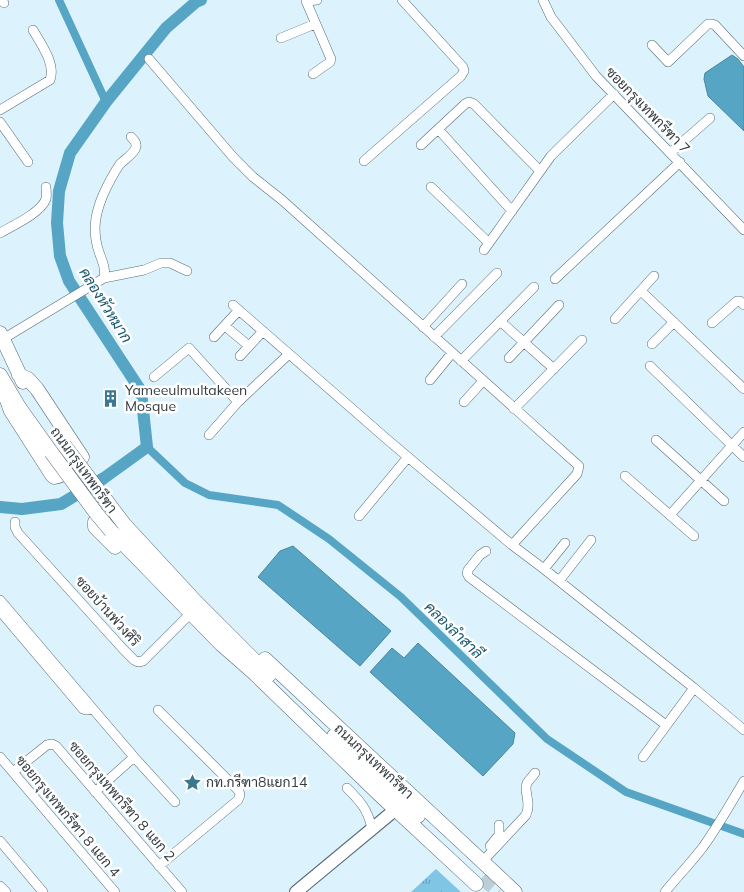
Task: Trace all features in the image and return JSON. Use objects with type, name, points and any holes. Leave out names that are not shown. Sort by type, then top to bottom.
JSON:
[{"type":"main road","name":"ถนนกรุงเทพกรีฑา","points":[[1,336],[19,375],[64,445],[192,609]]},
{"type":"main road","points":[[3,381],[5,395],[11,411],[52,475],[54,477],[60,476],[79,462],[82,457],[36,389],[28,379],[19,375]]},
{"type":"main road","name":"ถนนกรุงเทพกรีฑา","points":[[3,381],[50,452],[111,531],[226,640],[260,666],[479,878]]},
{"type":"main road","points":[[119,509],[194,588],[192,609],[183,612],[177,610],[94,527],[96,522],[114,510],[119,509]]},
{"type":"main road","name":"ถนนกรุงเทพกรีฑา","points":[[226,640],[242,637],[479,878]]},
{"type":"main road","name":"ถนนกรุงเทพกรีฑา","points":[[226,640],[226,656],[390,814],[479,878],[515,892]]},
{"type":"main road","points":[[479,878],[500,883],[502,886],[500,892]]},
{"type":"street","points":[[313,74],[330,62],[332,58],[306,1],[318,0]]},
{"type":"street","points":[[364,161],[464,72],[463,66],[402,0]]},
{"type":"street","name":"ซอยกรุงเทพกรีฑา 7","points":[[543,0],[551,17],[596,76],[744,230]]},
{"type":"street","points":[[281,38],[315,24]]},
{"type":"street","points":[[652,45],[668,62],[708,24],[712,24],[744,56]]},
{"type":"street","points":[[0,110],[51,78],[51,69],[47,55],[33,30]]},
{"type":"street","points":[[149,59],[215,138],[243,168],[282,200],[579,466],[577,474],[512,545]]},
{"type":"street","points":[[431,187],[486,246],[551,156],[614,94]]},
{"type":"street","points":[[421,145],[469,102],[474,104],[540,171]]},
{"type":"street","points":[[670,152],[710,118]]},
{"type":"street","points":[[0,122],[28,162]]},
{"type":"street","points":[[438,129],[512,211]]},
{"type":"street","points":[[104,278],[104,265],[94,234],[94,221],[98,206],[109,182],[121,164],[137,146],[131,137]]},
{"type":"street","points":[[555,279],[680,162]]},
{"type":"street","points":[[0,233],[40,208],[46,199],[46,187]]},
{"type":"street","points":[[1,336],[104,278],[144,270],[161,263],[170,263],[187,271]]},
{"type":"street","points":[[434,337],[497,273]]},
{"type":"street","points":[[615,319],[654,276]]},
{"type":"street","points":[[423,327],[462,284]]},
{"type":"street","points":[[461,362],[534,287]]},
{"type":"street","points":[[641,291],[744,389]]},
{"type":"street","points":[[712,323],[737,301],[744,305]]},
{"type":"street","points":[[509,358],[559,305]]},
{"type":"street","points":[[214,337],[225,326],[236,308],[512,545],[560,581],[744,730]]},
{"type":"street","points":[[500,321],[554,369]]},
{"type":"street","points":[[652,344],[674,322]]},
{"type":"street","points":[[225,326],[249,346]]},
{"type":"street","points":[[240,356],[263,331]]},
{"type":"street","points":[[514,409],[582,340]]},
{"type":"street","points":[[154,377],[189,348],[238,402]]},
{"type":"street","points":[[430,380],[452,353]]},
{"type":"street","points":[[209,435],[238,402],[290,354]]},
{"type":"street","points":[[650,366],[744,457]]},
{"type":"street","points":[[464,402],[483,381]]},
{"type":"street","points":[[670,515],[744,432]]},
{"type":"street","points":[[656,440],[724,501]]},
{"type":"street","points":[[359,516],[408,457]]},
{"type":"street","points":[[625,476],[694,536]]},
{"type":"street","name":"ซอยบ้านพ่วงศิริ","points":[[15,522],[18,533],[112,637],[138,662],[143,661],[192,609]]},
{"type":"street","points":[[560,581],[591,540]]},
{"type":"street","points":[[544,569],[565,543]]},
{"type":"street","points":[[486,551],[480,554],[468,570],[469,577],[666,725]]},
{"type":"street","points":[[0,600],[134,757],[176,802]]},
{"type":"street","points":[[0,610],[83,709],[93,709]]},
{"type":"street","points":[[643,757],[694,688]]},
{"type":"street","points":[[158,710],[239,791],[240,795],[238,800],[159,866]]},
{"type":"street","name":"ซอยกรุงเทพกรีฑา 8 แยก 2","points":[[13,772],[47,744],[56,746],[182,892]]},
{"type":"street","points":[[96,792],[134,757]]},
{"type":"street","name":"ซอยกรุงเทพกรีฑา 8 แยก 4","points":[[0,758],[115,892]]},
{"type":"street","points":[[479,878],[526,815],[530,806],[526,786],[535,774]]},
{"type":"street","points":[[665,892],[691,863],[714,831],[744,781]]},
{"type":"street","points":[[347,788],[364,807],[370,819],[372,829]]},
{"type":"street","points":[[296,892],[390,814]]},
{"type":"street","points":[[479,878],[499,835],[500,825]]},
{"type":"street","points":[[0,841],[43,892]]},
{"type":"street","points":[[0,886],[6,892]]},
{"type":"green space","points":[[436,869],[461,892],[411,892]]},
{"type":"shaded area","points":[[732,55],[744,67],[744,131],[708,96],[704,79],[705,73]]},
{"type":"shaded area","points":[[293,546],[391,631],[360,666],[258,577],[280,551]]},
{"type":"shaded area","points":[[418,643],[515,733],[513,744],[483,776],[370,672],[392,648],[404,658]]},
{"type":"waterway","points":[[59,0],[106,102]]},
{"type":"waterway","name":"คลองหัวหมาก","points":[[0,507],[22,509],[61,504],[104,478],[147,447],[141,391],[69,281],[60,256],[57,223],[59,191],[70,153],[106,102],[166,28],[196,2],[201,0]]},
{"type":"waterway","name":"คลองลำสาลี","points":[[147,447],[185,483],[209,495],[278,505],[329,539],[401,597],[547,739],[626,792],[744,834]]},
{"type":"tunnel","points":[[482,878],[499,892]]},
{"type":"place","name":"Yameeulmultakeen Mosque","points":[[111,398]]},
{"type":"place","name":"กท.กรีฑา8แยก14","points":[[192,782]]}]
